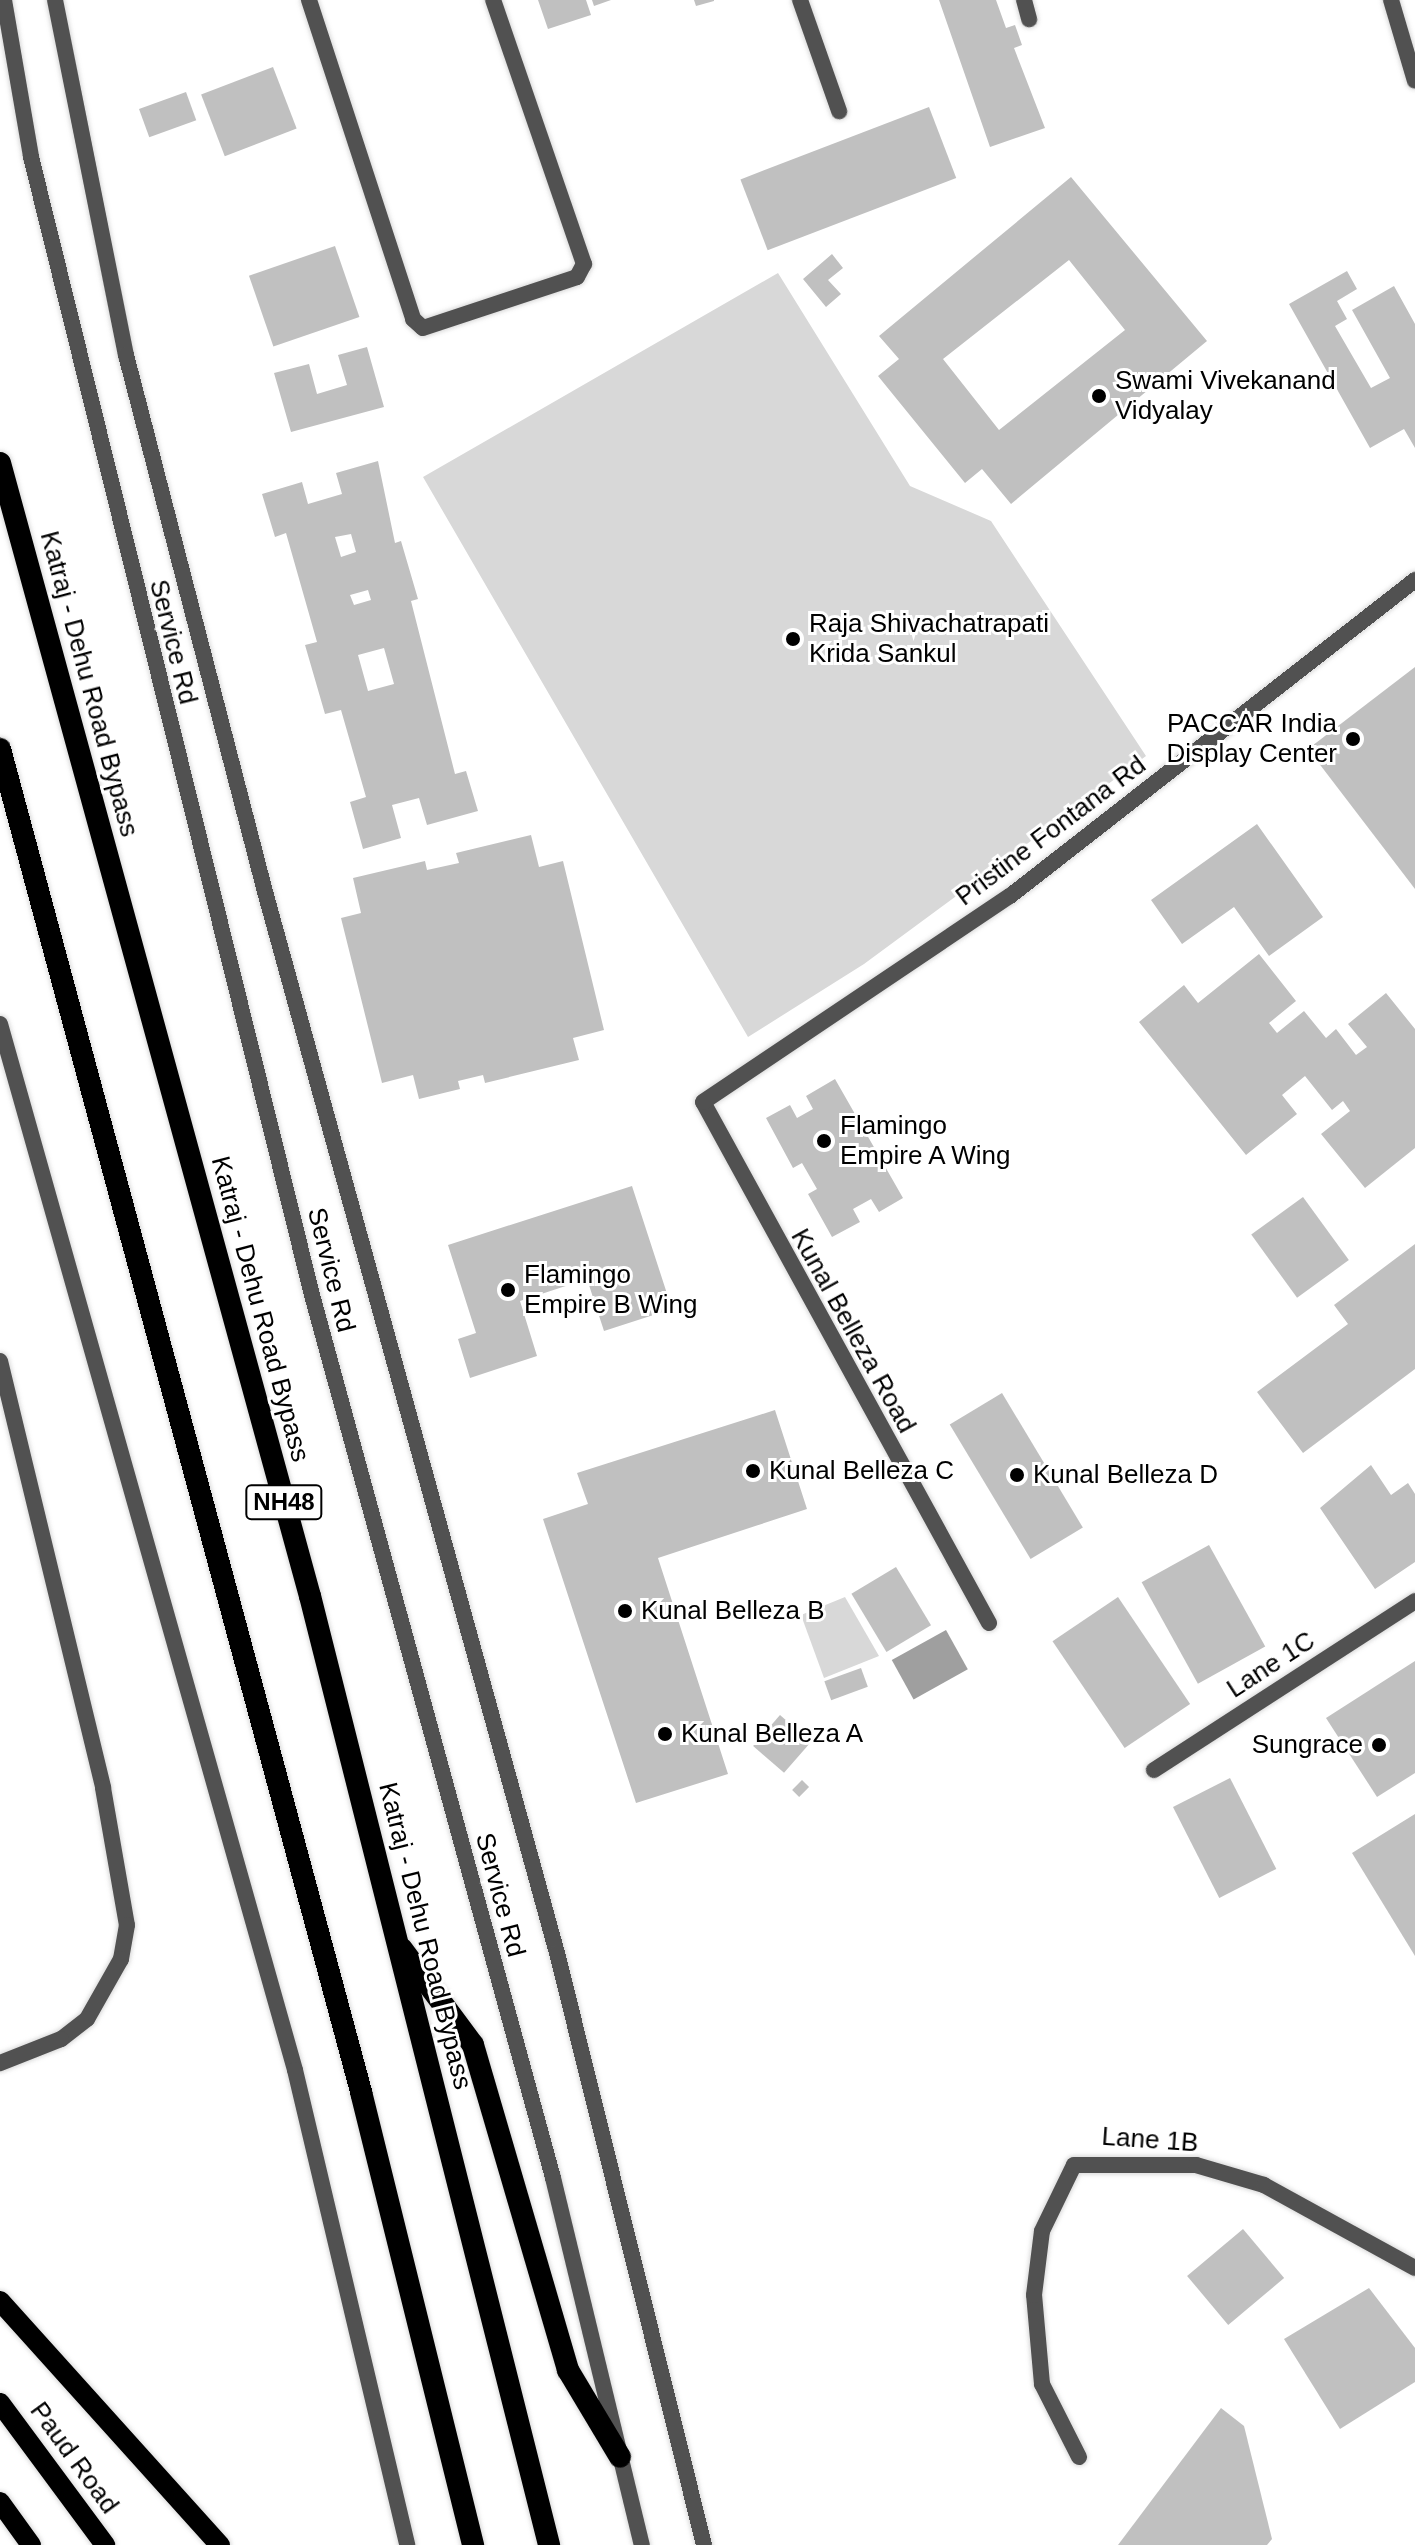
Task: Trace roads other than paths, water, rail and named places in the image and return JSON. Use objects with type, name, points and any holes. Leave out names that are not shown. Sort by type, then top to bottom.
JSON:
[{"type":"highway","name":"Katraj - Dehu Road Bypass","points":[[0,463],[310,1596],[549,2545]]},
{"type":"highway","name":"NH48","points":[[0,749],[361,2092],[473,2545]]},
{"type":"highway","points":[[396,1942],[473,2045],[568,2370],[620,2457]]},
{"type":"main road","points":[[0,2301],[220,2545]]},
{"type":"main road","name":"Paud Road","points":[[0,2403],[105,2545]]},
{"type":"main road","points":[[0,2502],[31,2545]]},
{"type":"street","name":"Service Rd","points":[[4,0],[31,157],[300,1249],[553,2178],[642,2545]]},
{"type":"street","points":[[55,0],[126,355],[280,949],[557,1953],[704,2545]]},
{"type":"street","points":[[309,0],[413,319],[423,328],[583,271],[493,0]]},
{"type":"street","points":[[800,0],[839,111]]},
{"type":"street","points":[[1024,0],[1029,19]]},
{"type":"street","points":[[1391,0],[1415,81]]},
{"type":"street","name":"Pristine Fontana Rd","points":[[703,1102],[1010,896],[1415,580]]},
{"type":"street","points":[[0,1024],[295,2070],[407,2545]]},
{"type":"street","name":"Kunal Belleza Road","points":[[703,1102],[989,1623]]},
{"type":"street","points":[[0,1361],[103,1788],[127,1925],[121,1959],[87,2019],[61,2039],[0,2063]]},
{"type":"street","name":"Lane 1C","points":[[1154,1770],[1415,1601]]},
{"type":"street","name":"Lane 1B","points":[[1079,2457],[1042,2384],[1034,2295],[1042,2231],[1074,2165],[1170,2163],[1264,2185],[1415,2268]]},
{"type":"place","name":"Swami Vivekanand Vidyalay","points":[[1099,396]]},
{"type":"place","name":"Raja Shivachatrapati Krida Sankul","points":[[793,639]]},
{"type":"place","name":"PACCAR India Display Center","points":[[1353,739]]},
{"type":"place","name":"Flamingo Empire A Wing","points":[[824,1141]]},
{"type":"place","name":"Flamingo Empire B Wing","points":[[508,1290]]},
{"type":"place","name":"Kunal Belleza C","points":[[753,1471]]},
{"type":"place","name":"Kunal Belleza D","points":[[1017,1475]]},
{"type":"place","name":"Kunal Belleza B","points":[[625,1611]]},
{"type":"place","name":"Kunal Belleza A","points":[[665,1734]]},
{"type":"place","name":"Sungrace","points":[[1379,1745]]}]
